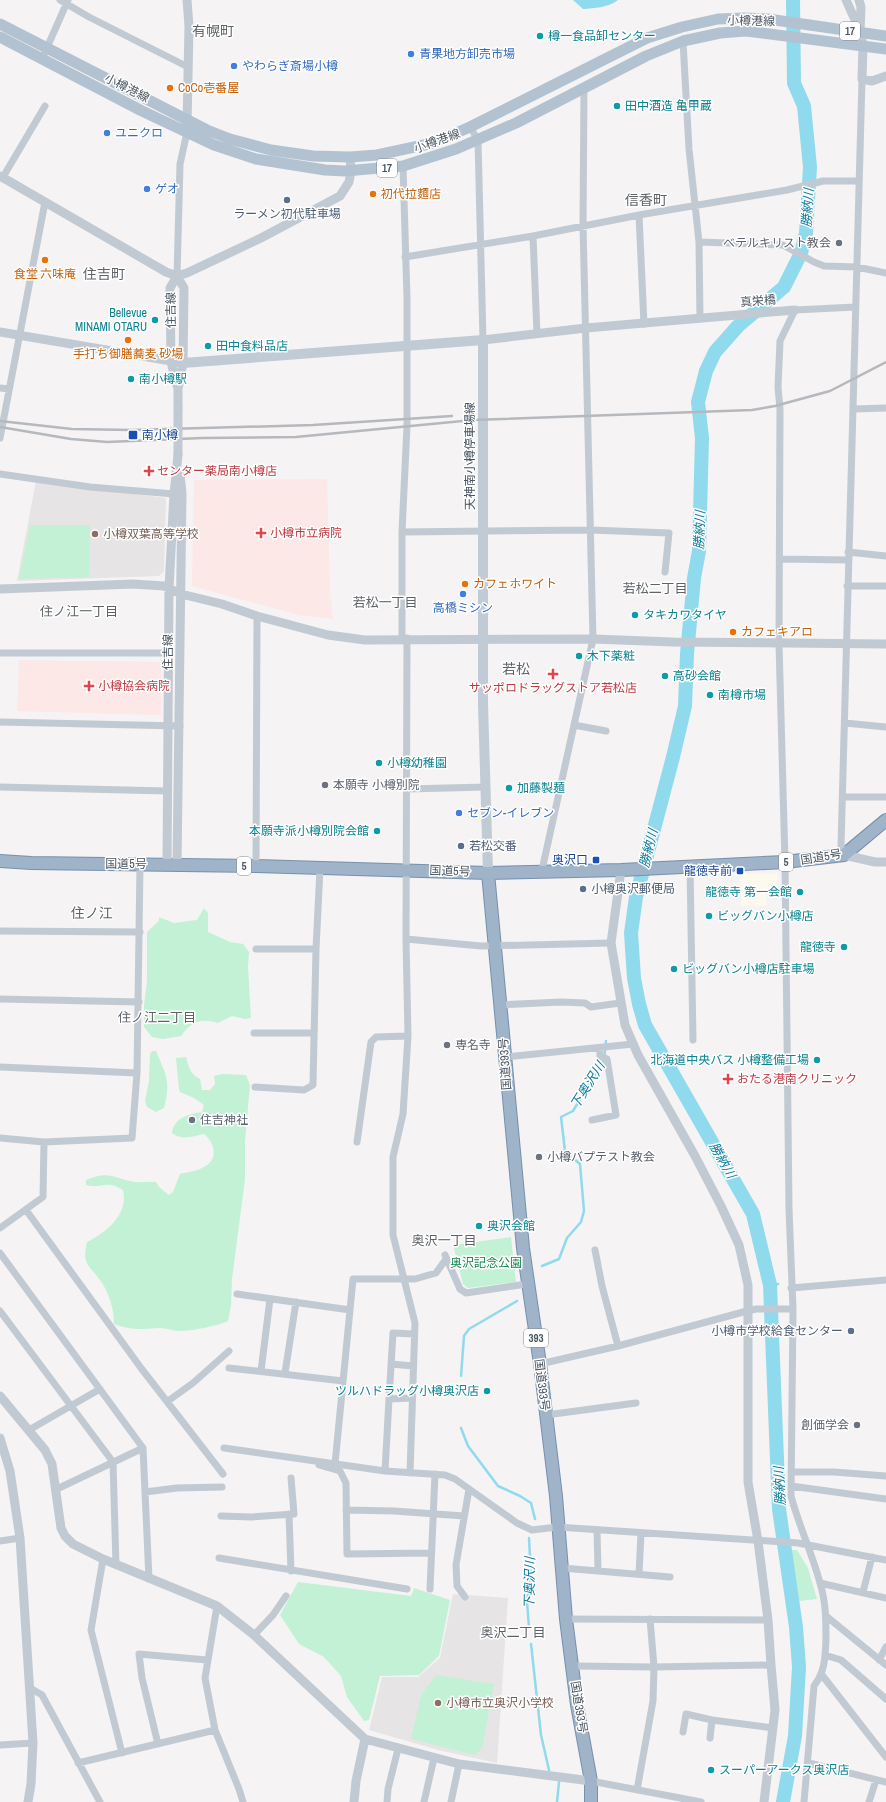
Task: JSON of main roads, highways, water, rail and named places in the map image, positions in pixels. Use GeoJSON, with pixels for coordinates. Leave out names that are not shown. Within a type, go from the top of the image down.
{"type":"FeatureCollection","features":[{"type":"Feature","properties":{"kind":"highway","name":"国道5号"},"geometry":{"type":"LineString","coordinates":[[0,861],[140,865],[172,864],[256,866],[488,873],[542,870],[621,870],[690,867],[785,862],[844,855],[886,820]]}},
{"type":"Feature","properties":{"kind":"highway","name":"国道393号"},"geometry":{"type":"LineString","coordinates":[[488,873],[506,1057],[509,1113],[528,1284],[540,1364],[556,1496],[557,1527],[566,1619],[590,1781],[591,1802]]}},
{"type":"Feature","properties":{"kind":"main road","name":"小樽港線"},"geometry":{"type":"LineString","coordinates":[[0,24],[187,119],[230,139],[271,150],[313,156],[350,157],[377,155],[433,143],[470,127],[646,38],[682,26],[718,19],[768,19],[886,36]]}},
{"type":"Feature","properties":{"kind":"main road","name":"小樽港線"},"geometry":{"type":"LineString","coordinates":[[0,37],[214,145],[256,159],[325,170],[351,171],[403,166],[478,140],[516,123],[646,56],[683,41],[720,33],[746,31],[774,33],[886,49]]}},
{"type":"Feature","properties":{"kind":"main road","name":"天神南小樽停車場線"},"geometry":{"type":"LineString","coordinates":[[183,363],[482,340],[484,532],[483,704],[488,873]]}},
{"type":"Feature","properties":{"kind":"water"},"geometry":{"type":"Polygon","coordinates":[[[573,0],[618,0],[605,6],[583,9],[573,0]]]}},
{"type":"Feature","properties":{"kind":"waterway","name":"勝納川"},"geometry":{"type":"LineString","coordinates":[[783,1802],[795,1736],[799,1667],[796,1627],[779,1509],[770,1285],[753,1214],[645,1025],[634,978],[631,933],[636,897],[685,706],[687,654],[694,578],[699,551],[702,438],[698,402],[706,371],[715,352],[738,326],[784,287],[801,253],[806,233],[810,167],[804,106],[794,83],[793,0]]}},
{"type":"Feature","properties":{"kind":"waterway","name":"下奥沢川"},"geometry":{"type":"LineString","coordinates":[[542,1266],[559,1259],[567,1238],[581,1222],[584,1211],[580,1164],[565,1151],[561,1117],[573,1111],[604,1060],[606,1041]]}},
{"type":"Feature","properties":{"kind":"waterway"},"geometry":{"type":"LineString","coordinates":[[770,1285],[778,1284]]}},
{"type":"Feature","properties":{"kind":"waterway","name":"下奥沢川"},"geometry":{"type":"LineString","coordinates":[[461,1376],[464,1336],[469,1329],[517,1301]]}},
{"type":"Feature","properties":{"kind":"waterway"},"geometry":{"type":"LineString","coordinates":[[461,1428],[468,1446],[498,1486],[531,1503],[535,1519]]}},
{"type":"Feature","properties":{"kind":"waterway","name":"下奥沢川"},"geometry":{"type":"LineString","coordinates":[[529,1538],[531,1577],[527,1601],[529,1628]]}},
{"type":"Feature","properties":{"kind":"waterway","name":"下奥沢川"},"geometry":{"type":"LineString","coordinates":[[531,1644],[541,1735],[549,1770]]}},
{"type":"Feature","properties":{"kind":"waterway"},"geometry":{"type":"LineString","coordinates":[[557,1802],[559,1782]]}},
{"type":"Feature","properties":{"kind":"railway"},"geometry":{"type":"LineString","coordinates":[[0,427],[71,439],[107,442],[202,438],[296,437],[473,420],[752,410],[775,406],[830,391],[886,362]]}},
{"type":"Feature","properties":{"kind":"railway"},"geometry":{"type":"LineString","coordinates":[[0,421],[72,429],[132,430],[313,425],[452,416]]}},
{"type":"Feature","properties":{"kind":"place","name":"樽一食品卸センター"},"geometry":{"type":"Point","coordinates":[540,36]}},
{"type":"Feature","properties":{"kind":"place","name":"青果地方卸売市場"},"geometry":{"type":"Point","coordinates":[411,54]}},
{"type":"Feature","properties":{"kind":"place","name":"やわらぎ斎場小樽"},"geometry":{"type":"Point","coordinates":[234,66]}},
{"type":"Feature","properties":{"kind":"place","name":"CoCo壱番屋"},"geometry":{"type":"Point","coordinates":[170,88]}},
{"type":"Feature","properties":{"kind":"place","name":"田中酒造 亀甲蔵"},"geometry":{"type":"Point","coordinates":[617,106]}},
{"type":"Feature","properties":{"kind":"place","name":"ユニクロ"},"geometry":{"type":"Point","coordinates":[107,133]}},
{"type":"Feature","properties":{"kind":"place","name":"ゲオ"},"geometry":{"type":"Point","coordinates":[147,189]}},
{"type":"Feature","properties":{"kind":"place","name":"初代拉麵店"},"geometry":{"type":"Point","coordinates":[373,194]}},
{"type":"Feature","properties":{"kind":"place","name":"ラーメン初代駐車場"},"geometry":{"type":"Point","coordinates":[287,200]}},
{"type":"Feature","properties":{"kind":"place","name":"べテルキリスト教会"},"geometry":{"type":"Point","coordinates":[839,243]}},
{"type":"Feature","properties":{"kind":"place","name":"食堂 六味庵"},"geometry":{"type":"Point","coordinates":[45,260]}},
{"type":"Feature","properties":{"kind":"place","name":"Bellevue MINAMI OTARU"},"geometry":{"type":"Point","coordinates":[155,320]}},
{"type":"Feature","properties":{"kind":"place","name":"手打ち御膳蕎麦 砂場"},"geometry":{"type":"Point","coordinates":[128,340]}},
{"type":"Feature","properties":{"kind":"place","name":"田中食料品店"},"geometry":{"type":"Point","coordinates":[208,346]}},
{"type":"Feature","properties":{"kind":"place","name":"南小樽駅"},"geometry":{"type":"Point","coordinates":[131,379]}},
{"type":"Feature","properties":{"kind":"place","name":"南小樽"},"geometry":{"type":"Point","coordinates":[133,435]}},
{"type":"Feature","properties":{"kind":"place","name":"センター薬局南小樽店"},"geometry":{"type":"Point","coordinates":[149,471]}},
{"type":"Feature","properties":{"kind":"place","name":"小樽市立病院"},"geometry":{"type":"Point","coordinates":[261,533]}},
{"type":"Feature","properties":{"kind":"place","name":"小樽双葉高等学校"},"geometry":{"type":"Point","coordinates":[95,534]}},
{"type":"Feature","properties":{"kind":"place","name":"カフェホワイト"},"geometry":{"type":"Point","coordinates":[465,584]}},
{"type":"Feature","properties":{"kind":"place","name":"高橋ミシン"},"geometry":{"type":"Point","coordinates":[463,594]}},
{"type":"Feature","properties":{"kind":"place","name":"タキカワタイヤ"},"geometry":{"type":"Point","coordinates":[635,615]}},
{"type":"Feature","properties":{"kind":"place","name":"カフェキアロ"},"geometry":{"type":"Point","coordinates":[733,632]}},
{"type":"Feature","properties":{"kind":"place","name":"木下薬粧"},"geometry":{"type":"Point","coordinates":[579,656]}},
{"type":"Feature","properties":{"kind":"place","name":"サッポロドラッグストア若松店"},"geometry":{"type":"Point","coordinates":[553,674]}},
{"type":"Feature","properties":{"kind":"place","name":"高砂会館"},"geometry":{"type":"Point","coordinates":[665,676]}},
{"type":"Feature","properties":{"kind":"place","name":"小樽協会病院"},"geometry":{"type":"Point","coordinates":[89,686]}},
{"type":"Feature","properties":{"kind":"place","name":"南樽市場"},"geometry":{"type":"Point","coordinates":[710,695]}},
{"type":"Feature","properties":{"kind":"place","name":"小樽幼稚園"},"geometry":{"type":"Point","coordinates":[379,763]}},
{"type":"Feature","properties":{"kind":"place","name":"本願寺 小樽別院"},"geometry":{"type":"Point","coordinates":[325,785]}},
{"type":"Feature","properties":{"kind":"place","name":"加藤製麺"},"geometry":{"type":"Point","coordinates":[509,788]}},
{"type":"Feature","properties":{"kind":"place","name":"セブン-イレブン"},"geometry":{"type":"Point","coordinates":[459,813]}},
{"type":"Feature","properties":{"kind":"place","name":"本願寺派小樽別院会館"},"geometry":{"type":"Point","coordinates":[377,831]}},
{"type":"Feature","properties":{"kind":"place","name":"若松交番"},"geometry":{"type":"Point","coordinates":[461,846]}},
{"type":"Feature","properties":{"kind":"place","name":"奥沢口"},"geometry":{"type":"Point","coordinates":[596,860]}},
{"type":"Feature","properties":{"kind":"place","name":"龍徳寺前"},"geometry":{"type":"Point","coordinates":[740,871]}},
{"type":"Feature","properties":{"kind":"place","name":"小樽奥沢郵便局"},"geometry":{"type":"Point","coordinates":[583,889]}},
{"type":"Feature","properties":{"kind":"place","name":"龍徳寺 第一会館"},"geometry":{"type":"Point","coordinates":[800,892]}},
{"type":"Feature","properties":{"kind":"place","name":"ビッグバン小樽店"},"geometry":{"type":"Point","coordinates":[709,916]}},
{"type":"Feature","properties":{"kind":"place","name":"龍徳寺"},"geometry":{"type":"Point","coordinates":[844,947]}},
{"type":"Feature","properties":{"kind":"place","name":"ビッグバン小樽店駐車場"},"geometry":{"type":"Point","coordinates":[674,969]}},
{"type":"Feature","properties":{"kind":"place","name":"専名寺"},"geometry":{"type":"Point","coordinates":[447,1045]}},
{"type":"Feature","properties":{"kind":"place","name":"北海道中央バス 小樽整備工場"},"geometry":{"type":"Point","coordinates":[817,1060]}},
{"type":"Feature","properties":{"kind":"place","name":"おたる港南クリニック"},"geometry":{"type":"Point","coordinates":[728,1079]}},
{"type":"Feature","properties":{"kind":"place","name":"住吉神社"},"geometry":{"type":"Point","coordinates":[192,1120]}},
{"type":"Feature","properties":{"kind":"place","name":"小樽バプテスト教会"},"geometry":{"type":"Point","coordinates":[539,1157]}},
{"type":"Feature","properties":{"kind":"place","name":"奥沢会館"},"geometry":{"type":"Point","coordinates":[479,1226]}},
{"type":"Feature","properties":{"kind":"place","name":"小樽市学校給食センター"},"geometry":{"type":"Point","coordinates":[851,1331]}},
{"type":"Feature","properties":{"kind":"place","name":"ツルハドラッグ小樽奥沢店"},"geometry":{"type":"Point","coordinates":[487,1391]}},
{"type":"Feature","properties":{"kind":"place","name":"創価学会"},"geometry":{"type":"Point","coordinates":[857,1425]}},
{"type":"Feature","properties":{"kind":"place","name":"小樽市立奥沢小学校"},"geometry":{"type":"Point","coordinates":[438,1703]}},
{"type":"Feature","properties":{"kind":"place","name":"スーパーアークス奥沢店"},"geometry":{"type":"Point","coordinates":[711,1770]}},
{"type":"Feature","properties":{"kind":"district","name":"有幌町"},"geometry":{"type":"Point","coordinates":[213,31]}},
{"type":"Feature","properties":{"kind":"district","name":"信香町"},"geometry":{"type":"Point","coordinates":[646,200]}},
{"type":"Feature","properties":{"kind":"district","name":"住吉町"},"geometry":{"type":"Point","coordinates":[104,274]}},
{"type":"Feature","properties":{"kind":"district","name":"若松二丁目"},"geometry":{"type":"Point","coordinates":[655,588]}},
{"type":"Feature","properties":{"kind":"district","name":"若松一丁目"},"geometry":{"type":"Point","coordinates":[385,602]}},
{"type":"Feature","properties":{"kind":"district","name":"住ノ江一丁目"},"geometry":{"type":"Point","coordinates":[79,611]}},
{"type":"Feature","properties":{"kind":"district","name":"若松"},"geometry":{"type":"Point","coordinates":[516,669]}},
{"type":"Feature","properties":{"kind":"district","name":"住ノ江"},"geometry":{"type":"Point","coordinates":[92,913]}},
{"type":"Feature","properties":{"kind":"district","name":"住ノ江二丁目"},"geometry":{"type":"Point","coordinates":[157,1017]}},
{"type":"Feature","properties":{"kind":"district","name":"奥沢一丁目"},"geometry":{"type":"Point","coordinates":[444,1240]}},
{"type":"Feature","properties":{"kind":"district","name":"奥沢二丁目"},"geometry":{"type":"Point","coordinates":[513,1632]}},
{"type":"Feature","properties":{"kind":"park label","name":"奥沢記念公園"},"geometry":{"type":"Point","coordinates":[486,1263]}}]}
